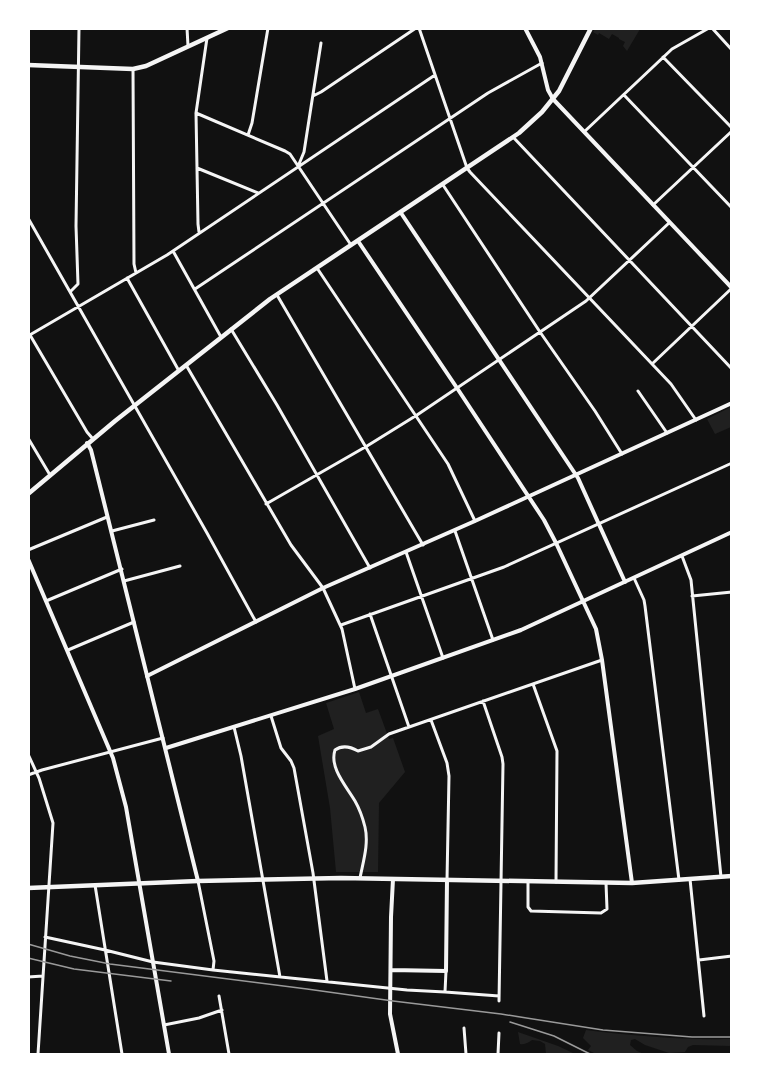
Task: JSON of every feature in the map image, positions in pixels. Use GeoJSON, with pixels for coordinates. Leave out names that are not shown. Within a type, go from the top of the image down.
{"type":"FeatureCollection","features":[{"type":"Feature","properties":{"kind":"main road"},"geometry":{"type":"LineString","coordinates":[[28,65],[133,69],[146,66],[188,48],[228,28]]}},
{"type":"Feature","properties":{"kind":"main road"},"geometry":{"type":"LineString","coordinates":[[28,494],[87,443],[277,295],[513,137],[542,112],[559,91],[591,28]]}},
{"type":"Feature","properties":{"kind":"main road"},"geometry":{"type":"LineString","coordinates":[[28,888],[198,881],[360,878],[632,884],[732,876]]}},
{"type":"Feature","properties":{"kind":"street"},"geometry":{"type":"LineString","coordinates":[[71,291],[77,286],[78,280],[76,226],[79,28]]}},
{"type":"Feature","properties":{"kind":"street"},"geometry":{"type":"LineString","coordinates":[[188,28],[188,48]]}},
{"type":"Feature","properties":{"kind":"street"},"geometry":{"type":"LineString","coordinates":[[248,135],[268,28]]}},
{"type":"Feature","properties":{"kind":"street"},"geometry":{"type":"LineString","coordinates":[[313,96],[418,28],[467,168],[652,364],[696,420]]}},
{"type":"Feature","properties":{"kind":"street"},"geometry":{"type":"LineString","coordinates":[[525,28],[542,63],[548,90],[553,99],[732,288],[652,364]]}},
{"type":"Feature","properties":{"kind":"street"},"geometry":{"type":"LineString","coordinates":[[584,132],[672,49],[710,28],[732,50]]}},
{"type":"Feature","properties":{"kind":"street"},"geometry":{"type":"LineString","coordinates":[[200,232],[196,113],[207,38]]}},
{"type":"Feature","properties":{"kind":"street"},"geometry":{"type":"LineString","coordinates":[[298,166],[304,152],[321,43]]}},
{"type":"Feature","properties":{"kind":"street"},"geometry":{"type":"LineString","coordinates":[[653,205],[732,130],[663,57]]}},
{"type":"Feature","properties":{"kind":"street"},"geometry":{"type":"LineString","coordinates":[[195,289],[488,93],[542,63]]}},
{"type":"Feature","properties":{"kind":"street"},"geometry":{"type":"LineString","coordinates":[[133,69],[134,264],[136,273]]}},
{"type":"Feature","properties":{"kind":"street"},"geometry":{"type":"LineString","coordinates":[[93,439],[29,335],[173,251],[435,75]]}},
{"type":"Feature","properties":{"kind":"street"},"geometry":{"type":"LineString","coordinates":[[624,95],[732,208]]}},
{"type":"Feature","properties":{"kind":"street"},"geometry":{"type":"LineString","coordinates":[[196,113],[285,151],[324,203],[351,245]]}},
{"type":"Feature","properties":{"kind":"street"},"geometry":{"type":"LineString","coordinates":[[513,137],[732,369]]}},
{"type":"Feature","properties":{"kind":"street"},"geometry":{"type":"LineString","coordinates":[[197,168],[258,193]]}},
{"type":"Feature","properties":{"kind":"street"},"geometry":{"type":"LineString","coordinates":[[443,184],[622,454]]}},
{"type":"Feature","properties":{"kind":"street"},"geometry":{"type":"LineString","coordinates":[[401,213],[576,475],[625,582]]}},
{"type":"Feature","properties":{"kind":"street"},"geometry":{"type":"LineString","coordinates":[[28,218],[256,622]]}},
{"type":"Feature","properties":{"kind":"street"},"geometry":{"type":"LineString","coordinates":[[266,504],[417,415],[590,298],[670,222]]}},
{"type":"Feature","properties":{"kind":"street"},"geometry":{"type":"LineString","coordinates":[[358,241],[529,497],[556,543],[598,634],[632,884]]}},
{"type":"Feature","properties":{"kind":"street"},"geometry":{"type":"LineString","coordinates":[[173,251],[222,337]]}},
{"type":"Feature","properties":{"kind":"street"},"geometry":{"type":"LineString","coordinates":[[317,268],[453,472],[475,522]]}},
{"type":"Feature","properties":{"kind":"street"},"geometry":{"type":"LineString","coordinates":[[127,278],[178,371]]}},
{"type":"Feature","properties":{"kind":"street"},"geometry":{"type":"LineString","coordinates":[[277,295],[423,544]]}},
{"type":"Feature","properties":{"kind":"street"},"geometry":{"type":"LineString","coordinates":[[231,329],[370,567]]}},
{"type":"Feature","properties":{"kind":"street"},"geometry":{"type":"LineString","coordinates":[[186,365],[295,552],[323,588],[341,625],[355,689]]}},
{"type":"Feature","properties":{"kind":"street"},"geometry":{"type":"LineString","coordinates":[[638,392],[667,433]]}},
{"type":"Feature","properties":{"kind":"street"},"geometry":{"type":"LineString","coordinates":[[147,676],[323,588],[475,522],[732,403]]}},
{"type":"Feature","properties":{"kind":"street"},"geometry":{"type":"LineString","coordinates":[[28,438],[50,475]]}},
{"type":"Feature","properties":{"kind":"street"},"geometry":{"type":"LineString","coordinates":[[87,443],[91,450],[164,738],[198,881],[214,961],[213,970]]}},
{"type":"Feature","properties":{"kind":"street"},"geometry":{"type":"LineString","coordinates":[[341,625],[504,567],[732,463]]}},
{"type":"Feature","properties":{"kind":"street"},"geometry":{"type":"LineString","coordinates":[[28,550],[108,516]]}},
{"type":"Feature","properties":{"kind":"street"},"geometry":{"type":"LineString","coordinates":[[112,531],[154,520]]}},
{"type":"Feature","properties":{"kind":"street"},"geometry":{"type":"LineString","coordinates":[[455,531],[493,640]]}},
{"type":"Feature","properties":{"kind":"street"},"geometry":{"type":"LineString","coordinates":[[166,748],[355,689],[521,630],[731,533]]}},
{"type":"Feature","properties":{"kind":"street"},"geometry":{"type":"LineString","coordinates":[[405,552],[443,658]]}},
{"type":"Feature","properties":{"kind":"street"},"geometry":{"type":"LineString","coordinates":[[681,556],[690,576],[721,877]]}},
{"type":"Feature","properties":{"kind":"street"},"geometry":{"type":"LineString","coordinates":[[28,559],[111,753],[126,807],[169,1054]]}},
{"type":"Feature","properties":{"kind":"street"},"geometry":{"type":"LineString","coordinates":[[124,581],[180,566]]}},
{"type":"Feature","properties":{"kind":"street"},"geometry":{"type":"LineString","coordinates":[[46,601],[122,569]]}},
{"type":"Feature","properties":{"kind":"street"},"geometry":{"type":"LineString","coordinates":[[634,578],[645,606],[679,880]]}},
{"type":"Feature","properties":{"kind":"street"},"geometry":{"type":"LineString","coordinates":[[692,596],[732,592]]}},
{"type":"Feature","properties":{"kind":"street"},"geometry":{"type":"LineString","coordinates":[[370,614],[409,727]]}},
{"type":"Feature","properties":{"kind":"street"},"geometry":{"type":"LineString","coordinates":[[68,650],[134,622]]}},
{"type":"Feature","properties":{"kind":"street"},"geometry":{"type":"LineString","coordinates":[[360,878],[366,842],[365,830],[357,804],[339,776],[335,750],[342,747],[358,751],[366,749],[389,734],[602,660]]}},
{"type":"Feature","properties":{"kind":"street"},"geometry":{"type":"LineString","coordinates":[[533,683],[557,751],[556,882]]}},
{"type":"Feature","properties":{"kind":"street"},"geometry":{"type":"LineString","coordinates":[[45,937],[105,950],[154,965],[499,999],[503,761],[483,701]]}},
{"type":"Feature","properties":{"kind":"street"},"geometry":{"type":"LineString","coordinates":[[271,716],[281,748],[294,768],[314,879],[327,981]]}},
{"type":"Feature","properties":{"kind":"street"},"geometry":{"type":"LineString","coordinates":[[431,720],[447,763],[449,776],[445,992]]}},
{"type":"Feature","properties":{"kind":"street"},"geometry":{"type":"LineString","coordinates":[[234,727],[280,977]]}},
{"type":"Feature","properties":{"kind":"street"},"geometry":{"type":"LineString","coordinates":[[28,775],[164,738]]}},
{"type":"Feature","properties":{"kind":"street"},"geometry":{"type":"LineString","coordinates":[[28,754],[53,823],[38,1054]]}},
{"type":"Feature","properties":{"kind":"street"},"geometry":{"type":"LineString","coordinates":[[393,879],[390,1010],[398,1054]]}},
{"type":"Feature","properties":{"kind":"street"},"geometry":{"type":"LineString","coordinates":[[690,879],[704,1016]]}},
{"type":"Feature","properties":{"kind":"street"},"geometry":{"type":"LineString","coordinates":[[528,881],[528,907],[531,912],[601,913],[607,909],[606,883]]}},
{"type":"Feature","properties":{"kind":"street"},"geometry":{"type":"LineString","coordinates":[[95,885],[122,1054]]}},
{"type":"Feature","properties":{"kind":"street"},"geometry":{"type":"LineString","coordinates":[[699,960],[732,956]]}},
{"type":"Feature","properties":{"kind":"street"},"geometry":{"type":"LineString","coordinates":[[391,970],[446,971]]}},
{"type":"Feature","properties":{"kind":"street"},"geometry":{"type":"LineString","coordinates":[[28,977],[43,976]]}},
{"type":"Feature","properties":{"kind":"street"},"geometry":{"type":"LineString","coordinates":[[219,996],[229,1054]]}},
{"type":"Feature","properties":{"kind":"street"},"geometry":{"type":"LineString","coordinates":[[164,1025],[199,1018],[222,1010]]}},
{"type":"Feature","properties":{"kind":"street"},"geometry":{"type":"LineString","coordinates":[[465,1028],[466,1054]]}},
{"type":"Feature","properties":{"kind":"street"},"geometry":{"type":"LineString","coordinates":[[498,1054],[499,1033]]}},
{"type":"Feature","properties":{"kind":"shaded area"},"geometry":{"type":"Polygon","coordinates":[[[595,28],[640,29],[627,51],[623,46],[625,42],[612,34],[609,39],[599,33],[598,35],[593,32],[595,28]]]}},
{"type":"Feature","properties":{"kind":"shaded area"},"geometry":{"type":"Polygon","coordinates":[[[731,407],[731,427],[715,434],[707,419],[731,407]]]}},
{"type":"Feature","properties":{"kind":"shaded area"},"geometry":{"type":"Polygon","coordinates":[[[359,692],[366,713],[378,709],[389,739],[393,738],[405,772],[379,803],[378,872],[336,872],[330,808],[318,736],[334,729],[326,703],[359,692]]]}},
{"type":"Feature","properties":{"kind":"shaded area"},"geometry":{"type":"Polygon","coordinates":[[[586,1030],[659,1037],[731,1039],[731,1046],[693,1045],[685,1052],[669,1053],[635,1039],[631,1040],[630,1045],[644,1054],[596,1054],[588,1050],[591,1046],[583,1038],[586,1030]]]}},
{"type":"Feature","properties":{"kind":"shaded area"},"geometry":{"type":"Polygon","coordinates":[[[518,1032],[575,1054],[546,1054],[545,1044],[540,1041],[532,1040],[520,1044],[518,1032]]]}},
{"type":"Feature","properties":{"kind":"railway"},"geometry":{"type":"LineString","coordinates":[[28,944],[110,964],[501,1014],[603,1030],[692,1037],[732,1037]]}},
{"type":"Feature","properties":{"kind":"railway"},"geometry":{"type":"LineString","coordinates":[[28,958],[74,969],[171,981]]}},
{"type":"Feature","properties":{"kind":"railway"},"geometry":{"type":"LineString","coordinates":[[510,1022],[554,1036],[590,1054]]}}]}
